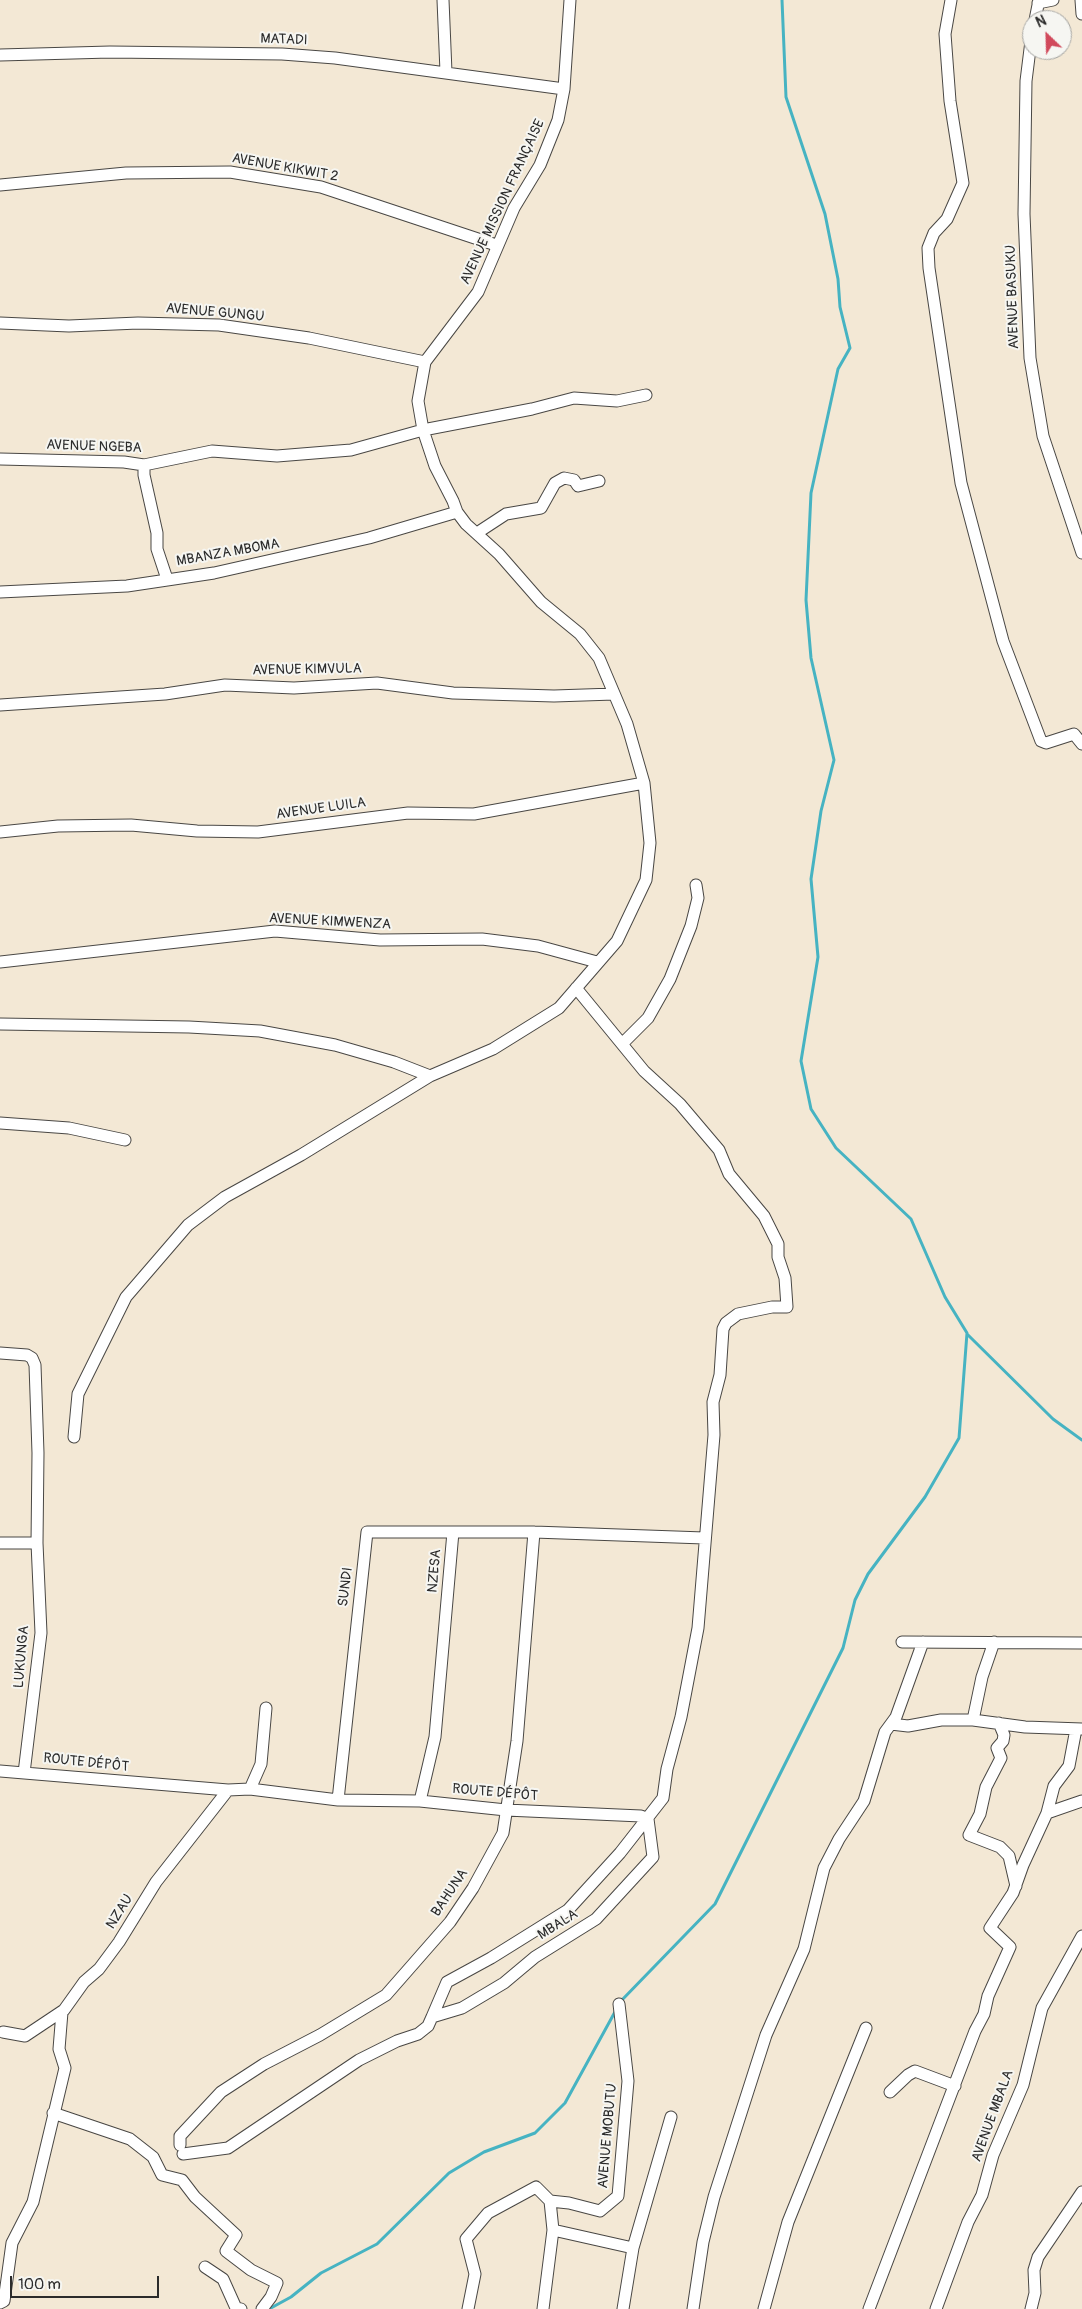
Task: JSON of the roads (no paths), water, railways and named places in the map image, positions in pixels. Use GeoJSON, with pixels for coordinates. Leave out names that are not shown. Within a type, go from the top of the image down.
{"type":"FeatureCollection","features":[{"type":"Feature","properties":{"kind":"street"},"geometry":{"type":"LineString","coordinates":[[443,0],[446,72]]}},
{"type":"Feature","properties":{"kind":"street","name":"AVENUE MISSION FRANÇAISE"},"geometry":{"type":"LineString","coordinates":[[457,512],[454,501],[435,466],[423,430],[418,394],[424,362],[478,292],[496,246],[514,208],[543,159],[558,120],[564,89],[570,0]]}},
{"type":"Feature","properties":{"kind":"street"},"geometry":{"type":"LineString","coordinates":[[951,0],[945,34],[950,101],[963,183],[947,219],[934,233],[928,248],[929,268],[961,483],[1003,641],[1041,740],[1046,743],[1074,734],[1082,744]]}},
{"type":"Feature","properties":{"kind":"street"},"geometry":{"type":"LineString","coordinates":[[1038,2],[1053,0]]}},
{"type":"Feature","properties":{"kind":"street"},"geometry":{"type":"LineString","coordinates":[[1081,0],[1082,14]]}},
{"type":"Feature","properties":{"kind":"street","name":"MATADI"},"geometry":{"type":"LineString","coordinates":[[0,55],[110,52],[282,54],[336,58],[564,89]]}},
{"type":"Feature","properties":{"kind":"street","name":"AVENUE BASUKU"},"geometry":{"type":"LineString","coordinates":[[1029,60],[1026,82],[1024,214],[1030,358],[1043,436],[1082,553]]}},
{"type":"Feature","properties":{"kind":"street","name":"AVENUE KIKWIT 2"},"geometry":{"type":"LineString","coordinates":[[0,185],[126,173],[230,172],[321,187],[496,246]]}},
{"type":"Feature","properties":{"kind":"street","name":"AVENUE GUNGU"},"geometry":{"type":"LineString","coordinates":[[0,324],[70,326],[138,323],[219,325],[309,338],[424,362]]}},
{"type":"Feature","properties":{"kind":"street","name":"AVENUE NGEBA"},"geometry":{"type":"LineString","coordinates":[[0,459],[124,462],[144,465],[212,450],[277,456],[350,450],[423,430],[532,409],[574,398],[617,401],[646,395]]}},
{"type":"Feature","properties":{"kind":"street"},"geometry":{"type":"LineString","coordinates":[[144,465],[144,475],[157,533],[157,549],[167,579]]}},
{"type":"Feature","properties":{"kind":"street"},"geometry":{"type":"LineString","coordinates":[[477,533],[506,514],[541,508],[555,483],[564,478],[574,480],[578,486],[599,480]]}},
{"type":"Feature","properties":{"kind":"street"},"geometry":{"type":"LineString","coordinates":[[74,1437],[78,1394],[126,1297],[188,1226],[226,1197],[300,1155],[430,1076],[493,1049],[553,1012],[617,940],[646,880],[650,843],[644,783],[627,724],[599,658],[580,634],[541,602],[499,554],[457,512]]}},
{"type":"Feature","properties":{"kind":"street","name":"MBANZA MBOMA"},"geometry":{"type":"LineString","coordinates":[[0,592],[127,586],[214,573],[368,538],[457,512]]}},
{"type":"Feature","properties":{"kind":"street","name":"AVENUE KIMVULA"},"geometry":{"type":"LineString","coordinates":[[0,705],[165,694],[225,685],[294,688],[377,683],[453,693],[554,696],[614,694]]}},
{"type":"Feature","properties":{"kind":"street","name":"AVENUE LUILA"},"geometry":{"type":"LineString","coordinates":[[0,832],[58,826],[131,825],[197,831],[258,832],[408,813],[474,814],[644,783]]}},
{"type":"Feature","properties":{"kind":"street"},"geometry":{"type":"LineString","coordinates":[[622,1044],[648,1018],[670,979],[691,926],[698,898],[696,885]]}},
{"type":"Feature","properties":{"kind":"street","name":"AVENUE KIMWENZA"},"geometry":{"type":"LineString","coordinates":[[0,962],[275,931],[380,940],[482,939],[538,946],[597,962]]}},
{"type":"Feature","properties":{"kind":"street"},"geometry":{"type":"LineString","coordinates":[[432,2016],[447,1982],[491,1958],[568,1910],[648,1819],[663,1798],[667,1769],[681,1716],[698,1628],[714,1435],[713,1402],[720,1375],[723,1329],[731,1318],[738,1314],[772,1306],[787,1307],[785,1278],[778,1257],[776,1239],[762,1213],[729,1174],[720,1150],[680,1104],[644,1071],[576,988]]}},
{"type":"Feature","properties":{"kind":"street"},"geometry":{"type":"LineString","coordinates":[[0,1024],[189,1026],[260,1031],[335,1045],[394,1062],[430,1076]]}},
{"type":"Feature","properties":{"kind":"street"},"geometry":{"type":"LineString","coordinates":[[0,1123],[69,1128],[125,1140]]}},
{"type":"Feature","properties":{"kind":"street","name":"LUKUNGA"},"geometry":{"type":"LineString","coordinates":[[0,1353],[27,1355],[32,1358],[35,1365],[38,1453],[37,1544],[41,1633],[24,1773]]}},
{"type":"Feature","properties":{"kind":"street","name":"SUNDI"},"geometry":{"type":"LineString","coordinates":[[338,1800],[368,1532],[453,1532]]}},
{"type":"Feature","properties":{"kind":"street","name":"NZESA"},"geometry":{"type":"LineString","coordinates":[[420,1801],[435,1737],[453,1532],[534,1532],[704,1538]]}},
{"type":"Feature","properties":{"kind":"street","name":"BAHUNA"},"geometry":{"type":"LineString","coordinates":[[432,2016],[428,2026],[418,2034],[397,2041],[359,2060],[228,2148],[182,2150],[180,2136],[221,2092],[264,2064],[320,2035],[386,1995],[450,1922],[474,1888],[503,1833],[517,1741],[534,1532]]}},
{"type":"Feature","properties":{"kind":"street"},"geometry":{"type":"LineString","coordinates":[[0,1543],[37,1544]]}},
{"type":"Feature","properties":{"kind":"street"},"geometry":{"type":"LineString","coordinates":[[902,1642],[1082,1643]]}},
{"type":"Feature","properties":{"kind":"street"},"geometry":{"type":"LineString","coordinates":[[693,2309],[703,2242],[714,2197],[766,2035],[804,1949],[824,1868],[839,1839],[864,1801],[885,1732],[896,1717],[922,1642]]}},
{"type":"Feature","properties":{"kind":"street"},"geometry":{"type":"LineString","coordinates":[[973,1720],[982,1677],[994,1642]]}},
{"type":"Feature","properties":{"kind":"street"},"geometry":{"type":"LineString","coordinates":[[250,1789],[261,1764],[266,1708]]}},
{"type":"Feature","properties":{"kind":"street"},"geometry":{"type":"LineString","coordinates":[[869,2309],[975,2031],[986,2010],[988,1996],[1010,1947],[991,1932],[990,1928],[1016,1886],[1047,1813],[1054,1786],[1069,1766],[1079,1729],[973,1720],[941,1720],[908,1726],[891,1724]]}},
{"type":"Feature","properties":{"kind":"street"},"geometry":{"type":"LineString","coordinates":[[999,1723],[1004,1734],[1003,1741],[997,1748],[1001,1758],[986,1788],[980,1814],[969,1836],[1000,1847],[1009,1856],[1016,1886]]}},
{"type":"Feature","properties":{"kind":"street","name":"ROUTE DÉPÔT"},"geometry":{"type":"LineString","coordinates":[[0,1771],[228,1790]]}},
{"type":"Feature","properties":{"kind":"street"},"geometry":{"type":"LineString","coordinates":[[228,1790],[250,1789],[338,1800]]}},
{"type":"Feature","properties":{"kind":"street","name":"NZAU"},"geometry":{"type":"LineString","coordinates":[[3,2032],[25,2036],[62,2012],[84,1982],[104,1962],[156,1882],[228,1790]]}},
{"type":"Feature","properties":{"kind":"street","name":"ROUTE DÉPÔT"},"geometry":{"type":"LineString","coordinates":[[338,1800],[420,1801],[506,1810],[641,1816],[648,1819]]}},
{"type":"Feature","properties":{"kind":"street"},"geometry":{"type":"LineString","coordinates":[[1047,1813],[1082,1802]]}},
{"type":"Feature","properties":{"kind":"street","name":"MBALA"},"geometry":{"type":"LineString","coordinates":[[432,2016],[462,2008],[504,1983],[535,1958],[596,1919],[653,1857],[648,1819]]}},
{"type":"Feature","properties":{"kind":"street","name":"AVENUE MBALA"},"geometry":{"type":"LineString","coordinates":[[936,2309],[968,2222],[982,2195],[993,2156],[1023,2085],[1042,2008],[1082,1936]]}},
{"type":"Feature","properties":{"kind":"street","name":"AVENUE MOBUTU"},"geometry":{"type":"LineString","coordinates":[[468,2309],[475,2274],[466,2239],[488,2213],[536,2187],[550,2201],[569,2203],[600,2211],[618,2196],[628,2081],[619,2004]]}},
{"type":"Feature","properties":{"kind":"street"},"geometry":{"type":"LineString","coordinates":[[0,2303],[4,2301],[12,2243],[33,2202],[65,2068],[59,2049],[62,2012]]}},
{"type":"Feature","properties":{"kind":"street"},"geometry":{"type":"LineString","coordinates":[[764,2309],[788,2222],[866,2028]]}},
{"type":"Feature","properties":{"kind":"street"},"geometry":{"type":"LineString","coordinates":[[890,2092],[908,2074],[916,2071],[955,2086]]}},
{"type":"Feature","properties":{"kind":"street"},"geometry":{"type":"LineString","coordinates":[[53,2113],[130,2139],[153,2157],[162,2175],[182,2180],[195,2197],[236,2235],[226,2252],[251,2270],[277,2283],[272,2297],[262,2309]]}},
{"type":"Feature","properties":{"kind":"street"},"geometry":{"type":"LineString","coordinates":[[623,2309],[633,2248],[671,2117]]}},
{"type":"Feature","properties":{"kind":"street"},"geometry":{"type":"LineString","coordinates":[[1031,2309],[1035,2293],[1034,2270],[1038,2257],[1082,2192]]}},
{"type":"Feature","properties":{"kind":"street"},"geometry":{"type":"LineString","coordinates":[[543,2309],[553,2230],[550,2201]]}},
{"type":"Feature","properties":{"kind":"street"},"geometry":{"type":"LineString","coordinates":[[553,2230],[633,2248]]}},
{"type":"Feature","properties":{"kind":"street"},"geometry":{"type":"LineString","coordinates":[[205,2267],[223,2278],[236,2308],[241,2309]]}},
{"type":"Feature","properties":{"kind":"waterway"},"geometry":{"type":"LineString","coordinates":[[620,2002],[715,1904],[843,1648],[855,1600],[868,1574],[925,1497],[959,1438],[967,1333],[945,1297],[911,1219],[836,1148],[811,1109],[801,1061],[818,957],[811,879],[821,811],[834,760],[811,658],[806,600],[811,493],[838,369],[850,348],[840,307],[838,279],[825,214],[786,97],[782,0]]}},
{"type":"Feature","properties":{"kind":"waterway"},"geometry":{"type":"LineString","coordinates":[[967,1334],[1053,1419],[1082,1440]]}},
{"type":"Feature","properties":{"kind":"waterway"},"geometry":{"type":"LineString","coordinates":[[269,2309],[291,2297],[321,2273],[377,2244],[449,2173],[484,2152],[535,2133],[565,2103],[616,2010]]}}]}
